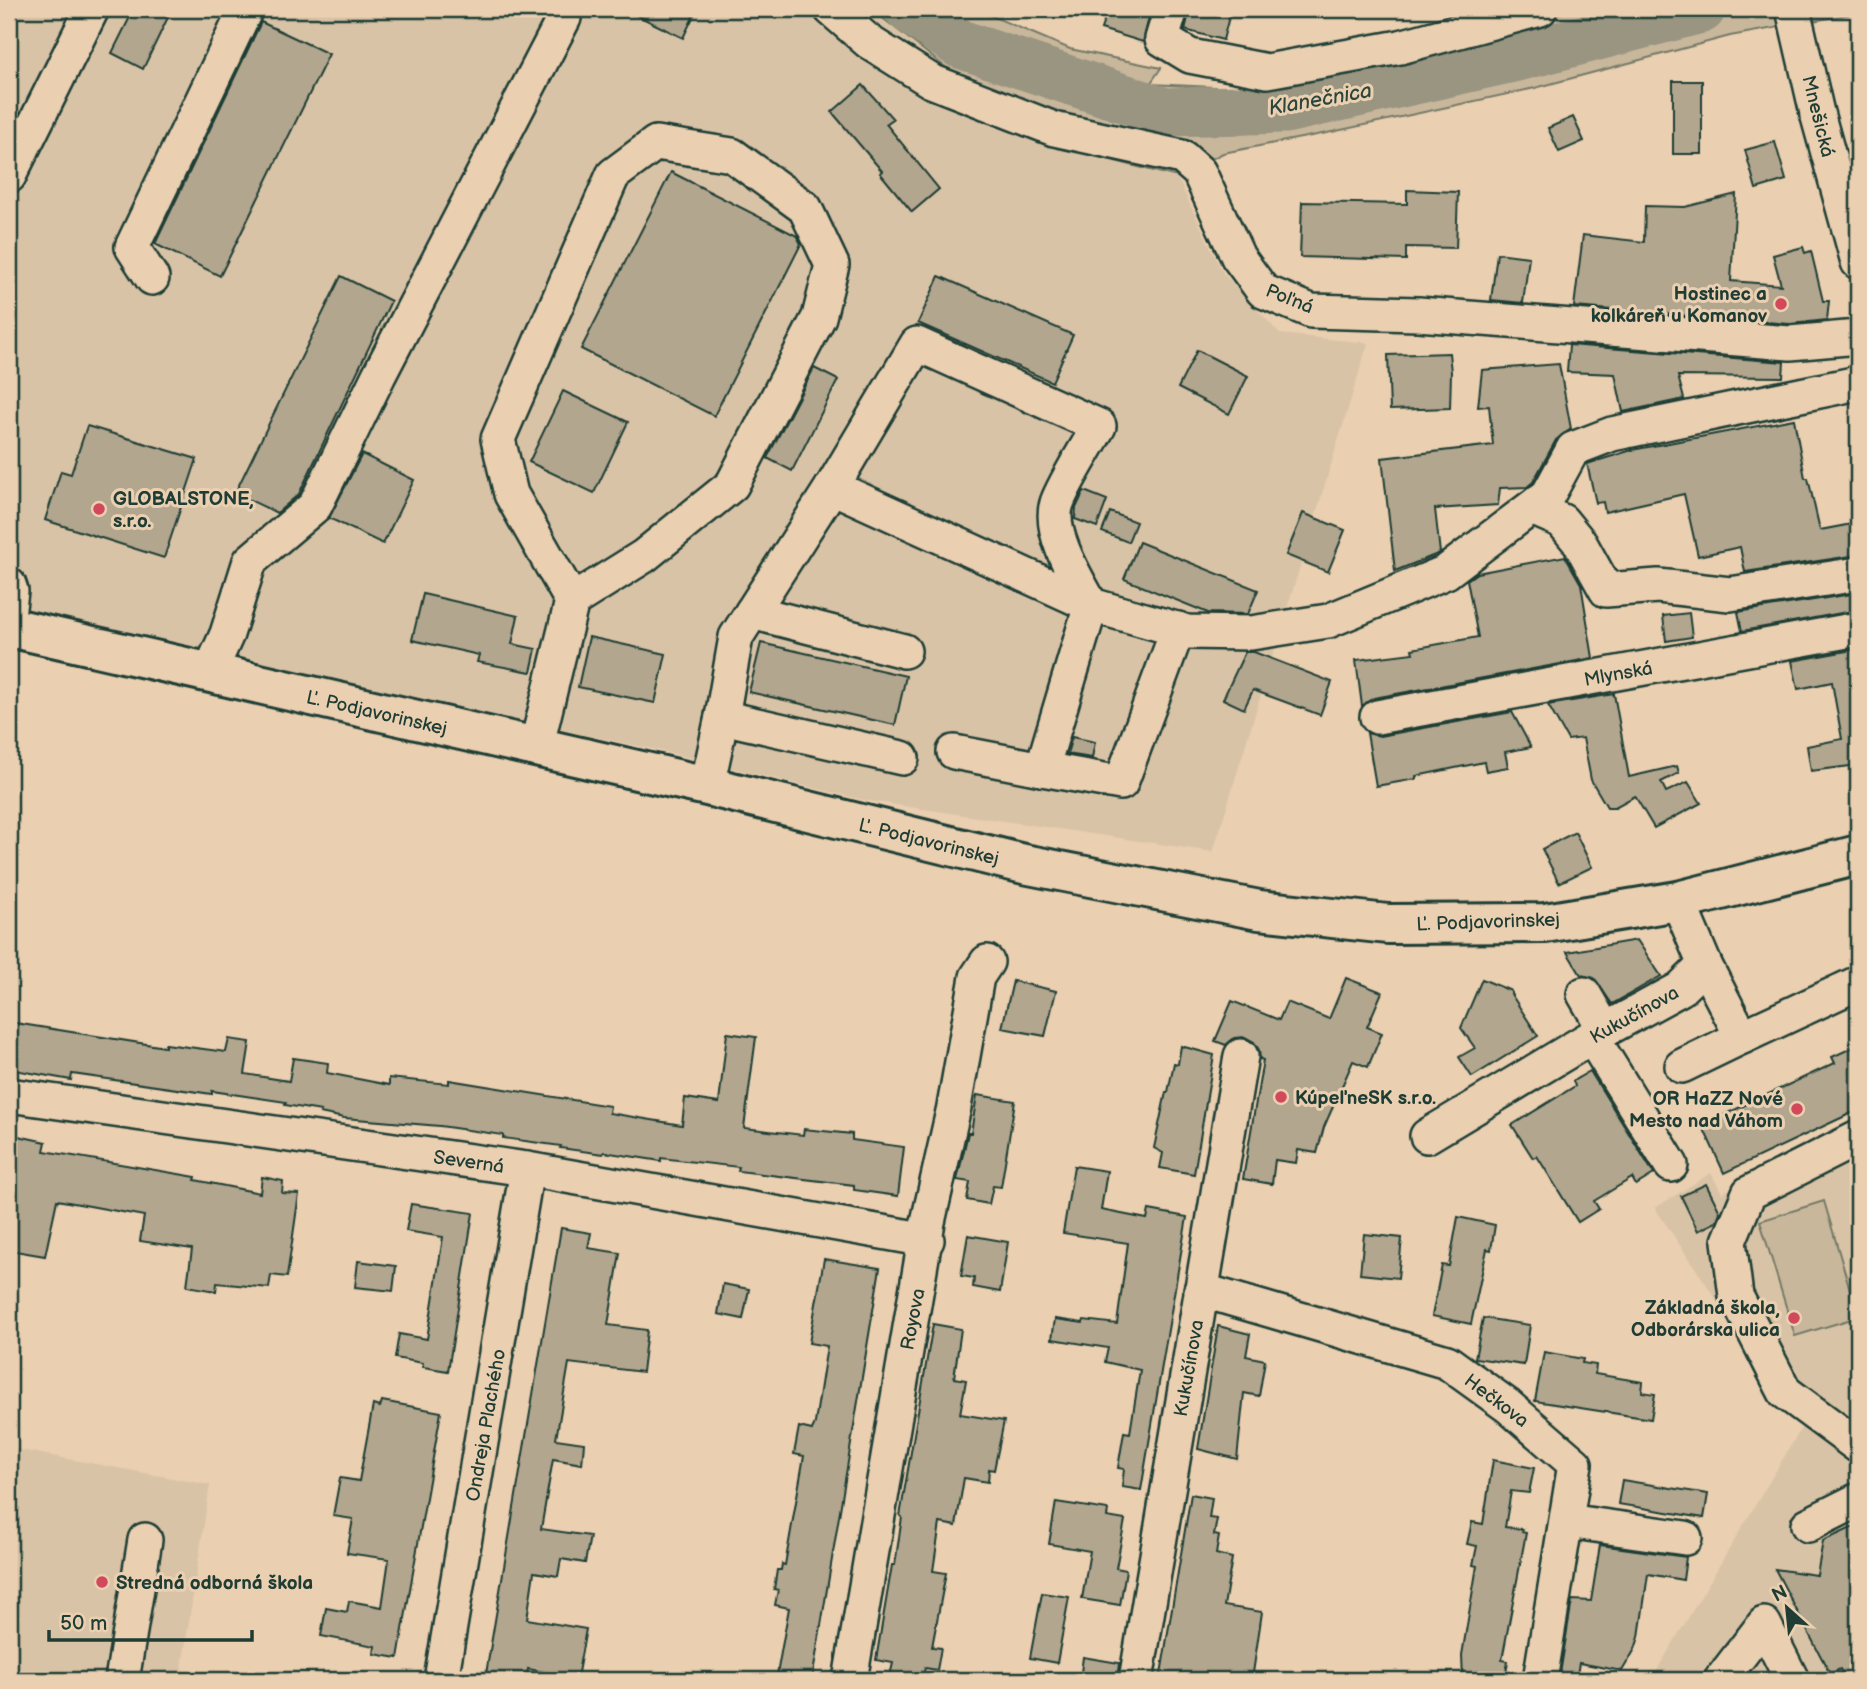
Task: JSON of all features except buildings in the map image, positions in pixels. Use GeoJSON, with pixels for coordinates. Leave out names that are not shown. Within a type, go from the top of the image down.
{"type":"FeatureCollection","features":[{"type":"Feature","properties":{"kind":"main road","name":"Ľ. Podjavorinskej"},"geometry":{"type":"LineString","coordinates":[[9,627],[707,786],[1024,864],[1259,910],[1388,923],[1545,923],[1678,901],[1858,855]]}},
{"type":"Feature","properties":{"kind":"street"},"geometry":{"type":"LineString","coordinates":[[9,176],[92,9]]}},
{"type":"Feature","properties":{"kind":"street"},"geometry":{"type":"LineString","coordinates":[[152,278],[132,247],[246,9]]}},
{"type":"Feature","properties":{"kind":"street","name":"Poľná"},"geometry":{"type":"LineString","coordinates":[[831,9],[869,42],[931,81],[1055,129],[1182,157],[1199,172],[1238,257],[1263,291],[1311,311],[1418,314],[1790,343],[1858,337]]}},
{"type":"Feature","properties":{"kind":"street"},"geometry":{"type":"LineString","coordinates":[[1171,9],[1162,39],[1190,56],[1267,71],[1400,47],[1540,9]]}},
{"type":"Feature","properties":{"kind":"street","name":"Mnešická"},"geometry":{"type":"LineString","coordinates":[[1793,9],[1816,113],[1858,262]]}},
{"type":"Feature","properties":{"kind":"street"},"geometry":{"type":"LineString","coordinates":[[209,674],[227,634],[250,561],[314,506],[564,18]]}},
{"type":"Feature","properties":{"kind":"street"},"geometry":{"type":"LineString","coordinates":[[536,748],[572,601],[510,494],[498,439],[613,174],[656,143],[732,155],[805,208],[832,265],[819,317],[732,485],[644,556],[572,601]]}},
{"type":"Feature","properties":{"kind":"street"},"geometry":{"type":"LineString","coordinates":[[707,786],[736,637],[832,487],[917,344],[1099,426],[1056,505],[1057,534],[1069,565],[1091,605],[1042,769]]}},
{"type":"Feature","properties":{"kind":"street"},"geometry":{"type":"LineString","coordinates":[[832,487],[1091,605],[1187,632],[1251,633],[1328,621],[1446,572],[1548,495],[1573,449],[1612,434],[1858,383]]}},
{"type":"Feature","properties":{"kind":"street"},"geometry":{"type":"LineString","coordinates":[[1532,508],[1562,522],[1580,543],[1606,590],[1658,586],[1730,594],[1858,574]]}},
{"type":"Feature","properties":{"kind":"street"},"geometry":{"type":"LineString","coordinates":[[9,585],[9,608]]}},
{"type":"Feature","properties":{"kind":"street"},"geometry":{"type":"LineString","coordinates":[[751,612],[904,651]]}},
{"type":"Feature","properties":{"kind":"street"},"geometry":{"type":"LineString","coordinates":[[954,752],[1121,783],[1178,629]]}},
{"type":"Feature","properties":{"kind":"street","name":"Mlynská"},"geometry":{"type":"LineString","coordinates":[[1377,717],[1858,629]]}},
{"type":"Feature","properties":{"kind":"street"},"geometry":{"type":"LineString","coordinates":[[722,717],[901,758]]}},
{"type":"Feature","properties":{"kind":"street"},"geometry":{"type":"LineString","coordinates":[[1678,901],[1705,965],[1742,1037]]}},
{"type":"Feature","properties":{"kind":"street","name":"Royova"},"geometry":{"type":"LineString","coordinates":[[850,1680],[928,1222],[954,1107],[977,977],[987,962]]}},
{"type":"Feature","properties":{"kind":"street","name":"Kukučínova"},"geometry":{"type":"LineString","coordinates":[[1427,1136],[1599,1033],[1680,989],[1705,965]]}},
{"type":"Feature","properties":{"kind":"street"},"geometry":{"type":"LineString","coordinates":[[1682,1066],[1858,983]]}},
{"type":"Feature","properties":{"kind":"street"},"geometry":{"type":"LineString","coordinates":[[1584,994],[1599,1033],[1671,1166]]}},
{"type":"Feature","properties":{"kind":"street","name":"Kukučínova"},"geometry":{"type":"LineString","coordinates":[[1136,1680],[1241,1056]]}},
{"type":"Feature","properties":{"kind":"street","name":"Severná"},"geometry":{"type":"LineString","coordinates":[[9,1095],[527,1169],[927,1240]]}},
{"type":"Feature","properties":{"kind":"street"},"geometry":{"type":"LineString","coordinates":[[1858,1138],[1749,1193],[1729,1241],[1735,1297],[1785,1392],[1858,1446]]}},
{"type":"Feature","properties":{"kind":"street","name":"Ondreja Plachého"},"geometry":{"type":"LineString","coordinates":[[441,1680],[527,1169]]}},
{"type":"Feature","properties":{"kind":"street","name":"Hečkova"},"geometry":{"type":"LineString","coordinates":[[1201,1290],[1447,1362],[1508,1406],[1575,1464],[1540,1680]]}},
{"type":"Feature","properties":{"kind":"street"},"geometry":{"type":"LineString","coordinates":[[1808,1525],[1858,1500]]}},
{"type":"Feature","properties":{"kind":"street"},"geometry":{"type":"LineString","coordinates":[[1567,1521],[1685,1538]]}},
{"type":"Feature","properties":{"kind":"street"},"geometry":{"type":"LineString","coordinates":[[122,1680],[145,1540]]}},
{"type":"Feature","properties":{"kind":"street"},"geometry":{"type":"LineString","coordinates":[[1721,1680],[1764,1624],[1793,1680]]}},
{"type":"Feature","properties":{"kind":"shaded area"},"geometry":{"type":"Polygon","coordinates":[[[9,9],[871,9],[1041,142],[1177,177],[1223,273],[1280,334],[1368,343],[1213,852],[863,800],[657,750],[318,680],[9,608],[9,9]]]}},
{"type":"Feature","properties":{"kind":"shaded area"},"geometry":{"type":"Polygon","coordinates":[[[871,9],[975,9],[1070,49],[1161,68],[1150,84],[1281,90],[1471,33],[1578,9],[1858,9],[1858,13],[1730,36],[1535,88],[1223,153],[1177,177],[1041,142],[871,9]]]}},
{"type":"Feature","properties":{"kind":"shaded area","name":"Základná škola, Odborárska ulica"},"geometry":{"type":"Polygon","coordinates":[[[1858,1122],[1858,1680],[1651,1680],[1802,1427],[1655,1208],[1711,1173],[1722,1193],[1858,1122]]]}},
{"type":"Feature","properties":{"kind":"shaded area"},"geometry":{"type":"Polygon","coordinates":[[[1824,1201],[1858,1317],[1795,1336],[1760,1221],[1824,1201]]]}},
{"type":"Feature","properties":{"kind":"shaded area","name":"Stredná odborná škola"},"geometry":{"type":"Polygon","coordinates":[[[9,1448],[210,1485],[180,1680],[9,1680],[9,1448]]]}},
{"type":"Feature","properties":{"kind":"waterway","name":"Klanečnica"},"geometry":{"type":"LineString","coordinates":[[909,9],[960,44],[1165,112],[1285,109],[1521,56],[1701,9]]}},
{"type":"Feature","properties":{"kind":"place","name":"Hostinec a kolkáreň u Komanov"},"geometry":{"type":"Point","coordinates":[1781,304]}},
{"type":"Feature","properties":{"kind":"place","name":"GLOBALSTONE, s.r.o."},"geometry":{"type":"Point","coordinates":[99,509]}},
{"type":"Feature","properties":{"kind":"place","name":"KúpeľneSK s.r.o."},"geometry":{"type":"Point","coordinates":[1281,1097]}},
{"type":"Feature","properties":{"kind":"place","name":"OR HaZZ Nové Mesto nad Váhom"},"geometry":{"type":"Point","coordinates":[1797,1109]}},
{"type":"Feature","properties":{"kind":"place","name":"Základná škola, Odborárska ulica"},"geometry":{"type":"Point","coordinates":[1794,1318]}},
{"type":"Feature","properties":{"kind":"place","name":"Stredná odborná škola"},"geometry":{"type":"Point","coordinates":[102,1582]}}]}
